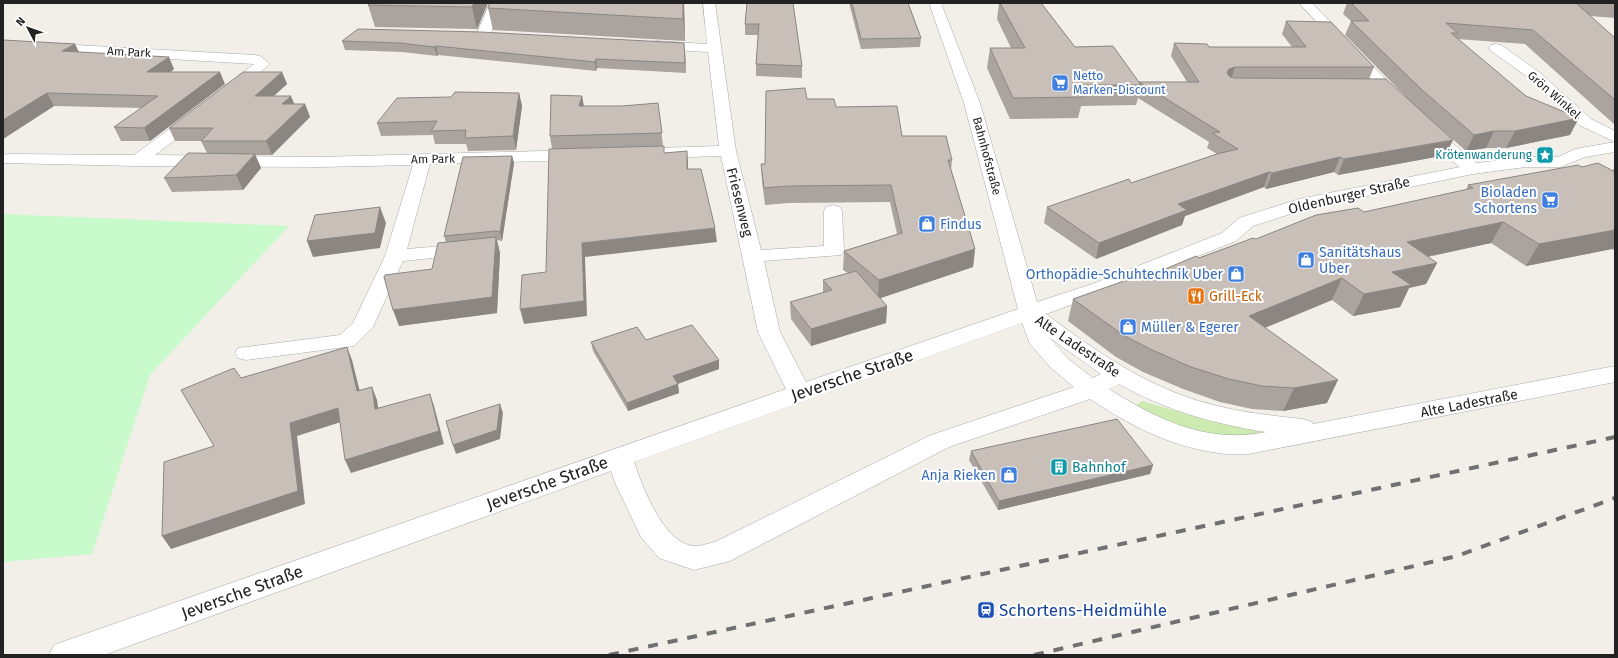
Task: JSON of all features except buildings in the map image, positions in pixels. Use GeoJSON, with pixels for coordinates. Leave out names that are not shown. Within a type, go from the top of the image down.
{"type":"FeatureCollection","features":[{"type":"Feature","properties":{"kind":"street"},"geometry":{"type":"LineString","coordinates":[[483,35],[496,3]]}},
{"type":"Feature","properties":{"kind":"street","name":"Friesenweg"},"geometry":{"type":"LineString","coordinates":[[709,3],[728,151],[769,332],[800,393]]}},
{"type":"Feature","properties":{"kind":"street","name":"Bahnhofstraße"},"geometry":{"type":"LineString","coordinates":[[935,3],[972,103],[1029,312]]}},
{"type":"Feature","properties":{"kind":"street"},"geometry":{"type":"LineString","coordinates":[[1305,3],[1384,87],[1445,146],[1472,169]]}},
{"type":"Feature","properties":{"kind":"street"},"geometry":{"type":"LineString","coordinates":[[468,34],[499,36]]}},
{"type":"Feature","properties":{"kind":"street"},"geometry":{"type":"LineString","coordinates":[[643,44],[714,48]]}},
{"type":"Feature","properties":{"kind":"street","name":"Am Park"},"geometry":{"type":"LineString","coordinates":[[3,45],[255,59],[263,64],[219,98]]}},
{"type":"Feature","properties":{"kind":"street","name":"Grön Winkel"},"geometry":{"type":"LineString","coordinates":[[1496,48],[1534,75],[1584,122],[1615,137]]}},
{"type":"Feature","properties":{"kind":"street"},"geometry":{"type":"LineString","coordinates":[[1369,87],[1384,87]]}},
{"type":"Feature","properties":{"kind":"street"},"geometry":{"type":"LineString","coordinates":[[137,161],[207,108]]}},
{"type":"Feature","properties":{"kind":"street","name":"Oldenburger Straße"},"geometry":{"type":"LineString","coordinates":[[1029,312],[1157,266],[1229,237],[1246,222],[1305,203],[1472,169],[1526,162],[1560,162],[1581,153],[1615,147]]}},
{"type":"Feature","properties":{"kind":"street"},"geometry":{"type":"LineString","coordinates":[[641,154],[728,151]]}},
{"type":"Feature","properties":{"kind":"street","name":"Am Park"},"geometry":{"type":"LineString","coordinates":[[8,159],[320,162],[594,155]]}},
{"type":"Feature","properties":{"kind":"street"},"geometry":{"type":"LineString","coordinates":[[246,353],[346,341],[362,327],[395,256],[423,160]]}},
{"type":"Feature","properties":{"kind":"street"},"geometry":{"type":"LineString","coordinates":[[1560,162],[1581,172]]}},
{"type":"Feature","properties":{"kind":"street"},"geometry":{"type":"LineString","coordinates":[[753,256],[834,251],[833,211]]}},
{"type":"Feature","properties":{"kind":"street"},"geometry":{"type":"LineString","coordinates":[[395,256],[482,248]]}},
{"type":"Feature","properties":{"kind":"street","name":"Alte Ladestraße"},"geometry":{"type":"LineString","coordinates":[[1029,312],[1086,355],[1118,375],[1158,395],[1198,409],[1239,419],[1323,430]]}},
{"type":"Feature","properties":{"kind":"street","name":"Alte Ladestraße"},"geometry":{"type":"LineString","coordinates":[[1029,312],[1038,339],[1059,363],[1092,389],[1146,422],[1181,436],[1219,444],[1249,444],[1615,374]]}},
{"type":"Feature","properties":{"kind":"street","name":"Jeversche Straße"},"geometry":{"type":"LineString","coordinates":[[65,655],[1029,312]]}},
{"type":"Feature","properties":{"kind":"street"},"geometry":{"type":"LineString","coordinates":[[619,458],[629,485],[651,529],[669,550],[694,558],[720,553],[940,441],[1075,396],[1118,375]]}},
{"type":"Feature","properties":{"kind":"green space"},"geometry":{"type":"Polygon","coordinates":[[[3,214],[289,226],[150,375],[92,554],[3,562],[3,214]]]}},
{"type":"Feature","properties":{"kind":"green space"},"geometry":{"type":"Polygon","coordinates":[[[1142,401],[1214,422],[1260,431],[1261,435],[1242,437],[1211,435],[1169,424],[1157,419],[1137,405],[1142,401]]]}},
{"type":"Feature","properties":{"kind":"railway"},"geometry":{"type":"LineString","coordinates":[[609,655],[1615,437]]}},
{"type":"Feature","properties":{"kind":"railway"},"geometry":{"type":"LineString","coordinates":[[1034,655],[1457,556],[1615,498]]}},
{"type":"Feature","properties":{"kind":"place","name":"Netto Marken-Discount"},"geometry":{"type":"Point","coordinates":[1060,83]}},
{"type":"Feature","properties":{"kind":"place","name":"Krötenwanderung"},"geometry":{"type":"Point","coordinates":[1545,155]}},
{"type":"Feature","properties":{"kind":"place","name":"Bioladen Schortens"},"geometry":{"type":"Point","coordinates":[1550,200]}},
{"type":"Feature","properties":{"kind":"place","name":"Findus"},"geometry":{"type":"Point","coordinates":[927,224]}},
{"type":"Feature","properties":{"kind":"place","name":"Sanitätshaus Uber"},"geometry":{"type":"Point","coordinates":[1306,260]}},
{"type":"Feature","properties":{"kind":"place","name":"Orthopädie-Schuhtechnik Uber"},"geometry":{"type":"Point","coordinates":[1236,274]}},
{"type":"Feature","properties":{"kind":"place","name":"Grill-Eck"},"geometry":{"type":"Point","coordinates":[1196,296]}},
{"type":"Feature","properties":{"kind":"place","name":"Müller & Egerer"},"geometry":{"type":"Point","coordinates":[1128,327]}},
{"type":"Feature","properties":{"kind":"place","name":"Bahnhof"},"geometry":{"type":"Point","coordinates":[1059,467]}},
{"type":"Feature","properties":{"kind":"place","name":"Anja Rieken"},"geometry":{"type":"Point","coordinates":[1009,475]}},
{"type":"Feature","properties":{"kind":"place","name":"Schortens-Heidmühle"},"geometry":{"type":"Point","coordinates":[986,610]}}]}
